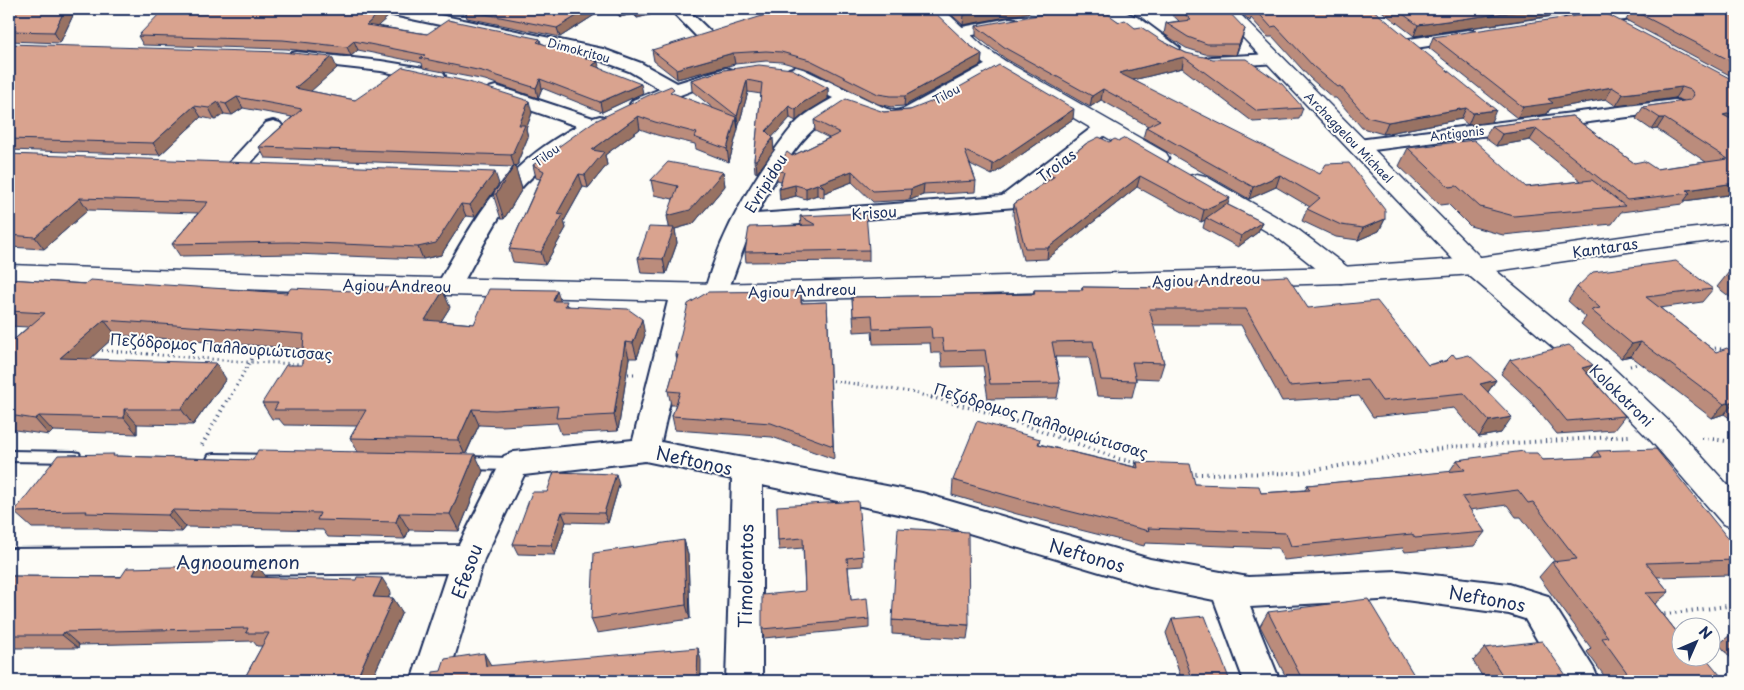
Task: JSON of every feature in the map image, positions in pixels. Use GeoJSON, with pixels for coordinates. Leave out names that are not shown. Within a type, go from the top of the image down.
{"type":"FeatureCollection","features":[{"type":"Feature","properties":{"kind":"main road"},"geometry":{"type":"LineString","coordinates":[[933,9],[976,50],[998,65],[1287,233],[1341,275]]}},
{"type":"Feature","properties":{"kind":"main road","name":"Archaggelou Michael"},"geometry":{"type":"LineString","coordinates":[[1225,9],[1474,266]]}},
{"type":"Feature","properties":{"kind":"main road","name":"Kantaras"},"geometry":{"type":"LineString","coordinates":[[1474,266],[1648,241],[1735,232]]}},
{"type":"Feature","properties":{"kind":"main road","name":"Agiou Andreou"},"geometry":{"type":"LineString","coordinates":[[9,274],[716,293],[1341,275],[1474,266]]}},
{"type":"Feature","properties":{"kind":"main road","name":"Kolokotroni"},"geometry":{"type":"LineString","coordinates":[[1474,266],[1600,372],[1724,490],[1735,515]]}},
{"type":"Feature","properties":{"kind":"street","name":"Dimokritou"},"geometry":{"type":"LineString","coordinates":[[388,9],[558,44],[623,62],[675,90]]}},
{"type":"Feature","properties":{"kind":"street"},"geometry":{"type":"LineString","coordinates":[[678,9],[706,36]]}},
{"type":"Feature","properties":{"kind":"street"},"geometry":{"type":"LineString","coordinates":[[1053,15],[1092,9],[1114,12],[1126,16],[1191,58],[1212,62],[1272,59]]}},
{"type":"Feature","properties":{"kind":"street"},"geometry":{"type":"LineString","coordinates":[[1561,21],[1687,9]]}},
{"type":"Feature","properties":{"kind":"street"},"geometry":{"type":"LineString","coordinates":[[1599,16],[1633,34]]}},
{"type":"Feature","properties":{"kind":"street"},"geometry":{"type":"LineString","coordinates":[[957,33],[1024,20]]}},
{"type":"Feature","properties":{"kind":"street"},"geometry":{"type":"LineString","coordinates":[[687,41],[724,30]]}},
{"type":"Feature","properties":{"kind":"street"},"geometry":{"type":"LineString","coordinates":[[1395,32],[1431,61]]}},
{"type":"Feature","properties":{"kind":"street"},"geometry":{"type":"LineString","coordinates":[[1409,44],[1485,32]]}},
{"type":"Feature","properties":{"kind":"street","name":"Dimokritou"},"geometry":{"type":"LineString","coordinates":[[623,62],[650,53]]}},
{"type":"Feature","properties":{"kind":"street"},"geometry":{"type":"LineString","coordinates":[[277,56],[381,66],[454,80]]}},
{"type":"Feature","properties":{"kind":"street","name":"Tilou"},"geometry":{"type":"LineString","coordinates":[[779,69],[809,78],[881,114],[896,117],[904,116],[998,65]]}},
{"type":"Feature","properties":{"kind":"street","name":"Tilou"},"geometry":{"type":"LineString","coordinates":[[449,285],[480,229],[504,194],[520,176],[548,152],[594,125],[675,90],[746,69]]}},
{"type":"Feature","properties":{"kind":"street"},"geometry":{"type":"LineString","coordinates":[[478,86],[594,125]]}},
{"type":"Feature","properties":{"kind":"street","name":"Evripidou"},"geometry":{"type":"LineString","coordinates":[[716,293],[725,260],[753,198],[799,132],[816,116],[847,98]]}},
{"type":"Feature","properties":{"kind":"street","name":"Antigonis"},"geometry":{"type":"LineString","coordinates":[[1358,146],[1675,106]]}},
{"type":"Feature","properties":{"kind":"street"},"geometry":{"type":"LineString","coordinates":[[1490,109],[1511,126]]}},
{"type":"Feature","properties":{"kind":"street"},"geometry":{"type":"LineString","coordinates":[[227,165],[273,127]]}},
{"type":"Feature","properties":{"kind":"street","name":"Troias"},"geometry":{"type":"LineString","coordinates":[[1008,202],[1105,127]]}},
{"type":"Feature","properties":{"kind":"street"},"geometry":{"type":"LineString","coordinates":[[227,165],[267,167]]}},
{"type":"Feature","properties":{"kind":"street"},"geometry":{"type":"LineString","coordinates":[[491,175],[520,176]]}},
{"type":"Feature","properties":{"kind":"street","name":"Krisou"},"geometry":{"type":"LineString","coordinates":[[741,222],[1008,202]]}},
{"type":"Feature","properties":{"kind":"street","name":"Neftonos"},"geometry":{"type":"LineString","coordinates":[[645,450],[682,293]]}},
{"type":"Feature","properties":{"kind":"street","name":"Neftonos"},"geometry":{"type":"LineString","coordinates":[[514,464],[645,450],[922,506],[1150,574],[1248,592],[1398,585],[1509,599],[1536,607],[1580,681]]}},
{"type":"Feature","properties":{"kind":"street","name":"Efesou"},"geometry":{"type":"LineString","coordinates":[[429,681],[468,559],[514,464]]}},
{"type":"Feature","properties":{"kind":"street","name":"Timoleontos"},"geometry":{"type":"LineString","coordinates":[[744,681],[747,470]]}},
{"type":"Feature","properties":{"kind":"street","name":"Agnooumenon"},"geometry":{"type":"LineString","coordinates":[[9,563],[468,559]]}},
{"type":"Feature","properties":{"kind":"street"},"geometry":{"type":"LineString","coordinates":[[1226,587],[1262,681]]}},
{"type":"Feature","properties":{"kind":"lane"},"geometry":{"type":"LineString","coordinates":[[9,456],[87,457]]}},
{"type":"Feature","properties":{"kind":"lane"},"geometry":{"type":"LineString","coordinates":[[195,459],[284,460]]}},
{"type":"Feature","properties":{"kind":"lane"},"geometry":{"type":"LineString","coordinates":[[454,463],[514,464]]}},
{"type":"Feature","properties":{"kind":"path"},"geometry":{"type":"LineString","coordinates":[[195,459],[248,362],[264,339]]}},
{"type":"Feature","properties":{"kind":"path"},"geometry":{"type":"LineString","coordinates":[[1708,350],[1716,348],[1735,352]]}},
{"type":"Feature","properties":{"kind":"path","name":"Πεζόδρομος Παλλουριώτισσας"},"geometry":{"type":"LineString","coordinates":[[95,349],[248,362],[307,364]]}},
{"type":"Feature","properties":{"kind":"path"},"geometry":{"type":"LineString","coordinates":[[622,374],[662,375]]}},
{"type":"Feature","properties":{"kind":"path","name":"Πεζόδρομος Παλλουριώτισσας"},"geometry":{"type":"LineString","coordinates":[[823,379],[910,392],[985,412],[1119,459],[1145,465]]}},
{"type":"Feature","properties":{"kind":"path"},"geometry":{"type":"LineString","coordinates":[[1180,472],[1189,474],[1298,473],[1450,447],[1663,434],[1735,442]]}},
{"type":"Feature","properties":{"kind":"path"},"geometry":{"type":"LineString","coordinates":[[1657,615],[1735,605]]}},
{"type":"Feature","properties":{"kind":"building"},"geometry":{"type":"Polygon","coordinates":[[[9,9],[65,9],[54,32],[9,31],[9,9]]]}},
{"type":"Feature","properties":{"kind":"building"},"geometry":{"type":"Polygon","coordinates":[[[164,9],[384,9],[366,25],[427,34],[448,20],[540,39],[537,42],[598,62],[592,65],[641,84],[600,102],[540,79],[536,88],[482,71],[420,58],[425,55],[354,41],[347,47],[283,40],[138,36],[164,9]]]}},
{"type":"Feature","properties":{"kind":"building"},"geometry":{"type":"Polygon","coordinates":[[[465,9],[588,9],[557,28],[465,9]]]}},
{"type":"Feature","properties":{"kind":"building"},"geometry":{"type":"Polygon","coordinates":[[[785,9],[931,9],[969,45],[982,54],[905,96],[891,96],[878,94],[810,60],[781,52],[733,53],[676,69],[652,50],[785,9]]]}},
{"type":"Feature","properties":{"kind":"building"},"geometry":{"type":"Polygon","coordinates":[[[957,9],[999,9],[964,15],[957,9]]]}},
{"type":"Feature","properties":{"kind":"building"},"geometry":{"type":"Polygon","coordinates":[[[1072,9],[1101,9],[1119,22],[1125,20],[1135,28],[1141,27],[1162,41],[1186,53],[1213,59],[1246,59],[1282,84],[1303,108],[1257,111],[1184,57],[1119,73],[1320,174],[1326,164],[1349,163],[1385,210],[1385,219],[1363,228],[1341,225],[1307,209],[1320,198],[1280,175],[1253,187],[1146,127],[1160,120],[1103,89],[1092,96],[1007,49],[976,26],[1072,9]]]}},
{"type":"Feature","properties":{"kind":"building"},"geometry":{"type":"Polygon","coordinates":[[[1179,9],[1226,9],[1245,29],[1239,44],[1207,44],[1188,37],[1166,23],[1191,20],[1179,9]]]}},
{"type":"Feature","properties":{"kind":"building"},"geometry":{"type":"Polygon","coordinates":[[[1255,9],[1372,9],[1496,110],[1473,113],[1466,108],[1388,122],[1367,117],[1340,86],[1338,87],[1314,67],[1276,26],[1271,27],[1255,9]]]}},
{"type":"Feature","properties":{"kind":"building"},"geometry":{"type":"Polygon","coordinates":[[[1396,9],[1534,9],[1418,25],[1396,9]]]}},
{"type":"Feature","properties":{"kind":"building"},"geometry":{"type":"Polygon","coordinates":[[[1735,9],[1735,63],[1632,10],[1735,9]]]}},
{"type":"Feature","properties":{"kind":"building"},"geometry":{"type":"Polygon","coordinates":[[[1603,12],[1735,81],[1735,112],[1723,115],[1735,121],[1735,183],[1687,190],[1690,193],[1627,200],[1537,129],[1502,134],[1491,126],[1572,116],[1634,163],[1644,161],[1656,169],[1728,159],[1664,118],[1660,118],[1643,107],[1690,100],[1694,95],[1691,90],[1682,87],[1623,94],[1612,87],[1548,99],[1553,103],[1523,107],[1433,37],[1603,12]]]}},
{"type":"Feature","properties":{"kind":"building"},"geometry":{"type":"Polygon","coordinates":[[[9,44],[282,52],[332,57],[295,88],[355,100],[403,67],[469,82],[529,101],[519,125],[525,125],[513,152],[515,152],[511,155],[259,147],[302,109],[237,97],[226,104],[218,102],[209,108],[194,106],[153,143],[9,139],[9,44]]]}},
{"type":"Feature","properties":{"kind":"building"},"geometry":{"type":"Polygon","coordinates":[[[759,65],[792,69],[828,88],[804,102],[796,110],[789,106],[766,131],[773,138],[756,160],[754,160],[762,83],[747,80],[737,116],[691,80],[724,70],[759,65]]]}},
{"type":"Feature","properties":{"kind":"building"},"geometry":{"type":"Polygon","coordinates":[[[999,65],[1074,109],[993,164],[965,151],[976,181],[924,184],[911,189],[873,191],[852,171],[820,183],[824,187],[817,184],[806,188],[795,185],[779,189],[784,172],[776,169],[787,152],[792,156],[840,133],[814,120],[846,99],[884,112],[910,110],[938,99],[999,65]]]}},
{"type":"Feature","properties":{"kind":"building"},"geometry":{"type":"Polygon","coordinates":[[[671,86],[674,89],[670,92],[736,117],[727,149],[694,137],[697,133],[638,116],[592,150],[604,152],[585,175],[579,174],[557,214],[563,215],[541,252],[509,249],[544,171],[533,165],[593,122],[671,86]]]}},
{"type":"Feature","properties":{"kind":"building"},"geometry":{"type":"Polygon","coordinates":[[[1099,137],[1109,142],[1125,138],[1230,198],[1204,210],[1140,176],[1048,248],[1025,248],[1014,204],[1055,176],[1044,177],[1087,143],[1099,137]]]}},
{"type":"Feature","properties":{"kind":"building"},"geometry":{"type":"Polygon","coordinates":[[[1474,140],[1526,187],[1592,180],[1625,206],[1514,216],[1480,207],[1457,186],[1449,187],[1408,148],[1474,140]]]}},
{"type":"Feature","properties":{"kind":"building"},"geometry":{"type":"Polygon","coordinates":[[[9,154],[495,172],[470,205],[461,204],[436,243],[418,247],[289,242],[172,244],[208,202],[80,198],[35,237],[9,235],[9,154]]]}},
{"type":"Feature","properties":{"kind":"building"},"geometry":{"type":"Polygon","coordinates":[[[668,162],[723,172],[690,210],[667,216],[678,186],[651,180],[668,162]]]}},
{"type":"Feature","properties":{"kind":"building"},"geometry":{"type":"Polygon","coordinates":[[[515,165],[496,194],[493,194],[515,165]]]}},
{"type":"Feature","properties":{"kind":"building"},"geometry":{"type":"Polygon","coordinates":[[[1226,204],[1262,222],[1241,236],[1206,218],[1226,204]]]}},
{"type":"Feature","properties":{"kind":"building"},"geometry":{"type":"Polygon","coordinates":[[[866,213],[869,250],[745,252],[749,227],[816,225],[800,216],[866,213]]]}},
{"type":"Feature","properties":{"kind":"building"},"geometry":{"type":"Polygon","coordinates":[[[649,227],[674,228],[663,259],[638,258],[649,227]]]}},
{"type":"Feature","properties":{"kind":"building"},"geometry":{"type":"Polygon","coordinates":[[[1676,261],[1713,289],[1646,297],[1716,352],[1727,348],[1735,354],[1735,401],[1724,404],[1641,342],[1632,344],[1591,310],[1600,308],[1577,287],[1593,272],[1676,261]]]}},
{"type":"Feature","properties":{"kind":"building"},"geometry":{"type":"Polygon","coordinates":[[[1287,276],[1308,308],[1377,301],[1428,365],[1446,361],[1453,354],[1456,358],[1469,355],[1496,380],[1480,384],[1512,417],[1489,421],[1464,393],[1382,401],[1367,380],[1289,386],[1246,309],[1149,309],[1164,363],[1132,362],[1136,381],[1101,380],[1093,341],[1052,342],[1060,383],[990,384],[985,350],[944,351],[942,338],[932,338],[931,327],[873,329],[872,315],[853,316],[852,297],[1035,294],[1034,290],[1083,290],[1082,287],[1166,288],[1164,283],[1232,283],[1229,279],[1287,276]]]}},
{"type":"Feature","properties":{"kind":"building"},"geometry":{"type":"Polygon","coordinates":[[[9,279],[85,284],[90,280],[287,293],[291,288],[374,292],[377,287],[443,291],[425,320],[474,324],[489,289],[557,290],[553,301],[567,301],[565,306],[628,309],[642,319],[633,343],[625,342],[614,415],[556,418],[558,406],[495,410],[472,409],[458,440],[350,438],[366,410],[274,410],[278,403],[262,403],[286,365],[302,365],[304,334],[104,320],[60,358],[216,363],[181,409],[124,409],[124,418],[39,416],[35,419],[9,415],[9,344],[45,313],[9,311],[9,279]]]}},
{"type":"Feature","properties":{"kind":"building"},"geometry":{"type":"Polygon","coordinates":[[[801,291],[801,303],[827,302],[833,446],[771,423],[672,416],[680,392],[668,391],[678,355],[676,355],[688,304],[708,292],[801,291]]]}},
{"type":"Feature","properties":{"kind":"building"},"geometry":{"type":"Polygon","coordinates":[[[1569,345],[1593,365],[1582,368],[1625,416],[1567,421],[1539,387],[1510,360],[1569,345]]]}},
{"type":"Feature","properties":{"kind":"building"},"geometry":{"type":"Polygon","coordinates":[[[977,421],[1040,439],[1038,444],[1138,468],[1137,462],[1190,464],[1195,484],[1259,486],[1261,493],[1310,490],[1307,485],[1465,470],[1457,460],[1524,451],[1524,453],[1537,453],[1543,460],[1601,457],[1597,451],[1656,449],[1735,547],[1735,560],[1646,563],[1669,592],[1646,593],[1672,626],[1672,668],[1714,668],[1725,681],[1633,681],[1602,638],[1608,637],[1552,562],[1577,559],[1533,502],[1528,503],[1518,490],[1462,497],[1485,532],[1415,538],[1412,534],[1291,546],[1286,533],[1148,528],[1149,531],[1020,499],[953,480],[977,421]]]}},
{"type":"Feature","properties":{"kind":"building"},"geometry":{"type":"Polygon","coordinates":[[[258,450],[475,454],[450,514],[399,513],[396,522],[317,520],[320,513],[172,510],[168,515],[86,513],[87,511],[14,512],[58,455],[114,454],[113,456],[253,460],[258,450]]]}},
{"type":"Feature","properties":{"kind":"building"},"geometry":{"type":"Polygon","coordinates":[[[554,472],[616,474],[604,513],[562,512],[551,545],[513,544],[532,492],[547,492],[554,472]]]}},
{"type":"Feature","properties":{"kind":"building"},"geometry":{"type":"Polygon","coordinates":[[[858,501],[863,556],[847,558],[851,600],[867,598],[869,619],[762,629],[762,595],[805,591],[803,538],[778,540],[777,506],[858,501]]]}},
{"type":"Feature","properties":{"kind":"building"},"geometry":{"type":"Polygon","coordinates":[[[898,528],[968,532],[969,625],[892,620],[898,528]]]}},
{"type":"Feature","properties":{"kind":"building"},"geometry":{"type":"Polygon","coordinates":[[[684,540],[686,605],[591,619],[594,553],[684,540]]]}},
{"type":"Feature","properties":{"kind":"building"},"geometry":{"type":"Polygon","coordinates":[[[257,565],[251,577],[356,580],[357,577],[382,578],[373,597],[393,598],[356,680],[243,681],[269,633],[246,633],[248,628],[64,632],[62,635],[9,635],[9,576],[121,577],[127,568],[257,565]]]}},
{"type":"Feature","properties":{"kind":"building"},"geometry":{"type":"Polygon","coordinates":[[[1368,599],[1417,680],[1434,675],[1438,681],[1303,681],[1268,612],[1368,599]]]}},
{"type":"Feature","properties":{"kind":"building"},"geometry":{"type":"Polygon","coordinates":[[[1205,616],[1230,681],[1193,681],[1172,619],[1205,616]]]}},
{"type":"Feature","properties":{"kind":"building"},"geometry":{"type":"Polygon","coordinates":[[[1542,641],[1570,681],[1506,681],[1485,648],[1542,641]]]}},
{"type":"Feature","properties":{"kind":"building"},"geometry":{"type":"Polygon","coordinates":[[[698,648],[697,681],[564,681],[564,679],[552,681],[432,681],[433,672],[441,671],[445,659],[484,653],[486,666],[698,648]]]}}]}
